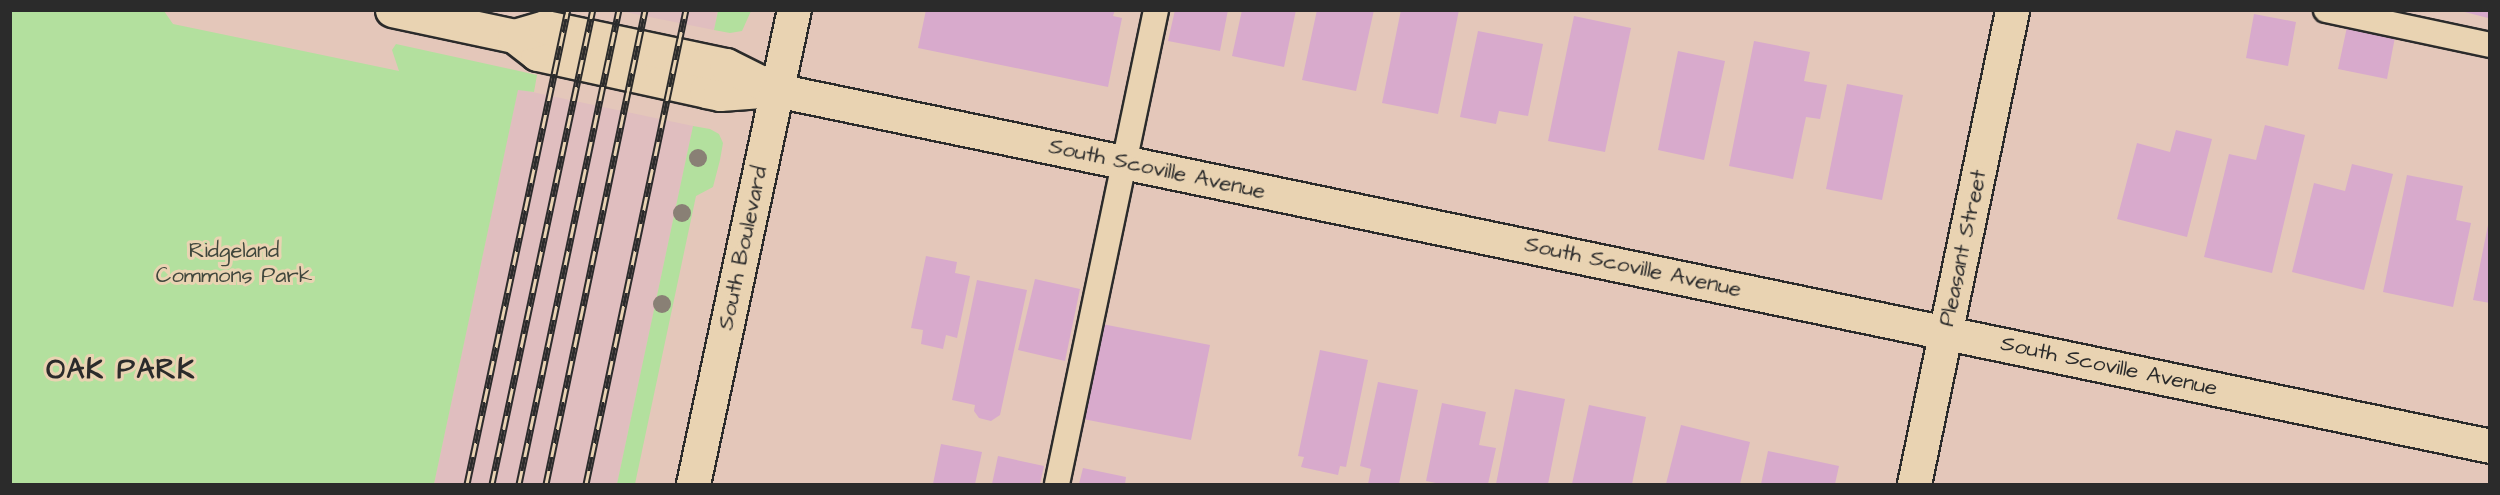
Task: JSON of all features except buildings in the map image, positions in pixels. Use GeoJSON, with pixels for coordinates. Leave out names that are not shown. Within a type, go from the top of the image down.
{"type":"FeatureCollection","features":[{"type":"Feature","properties":{"kind":"street","name":"South Scoville Avenue"},"geometry":{"type":"LineString","coordinates":[[392,10],[514,36],[545,27],[726,65],[776,90],[1946,331],[2490,446]]}},
{"type":"Feature","properties":{"kind":"street","name":"South Boulevard"},"geometry":{"type":"LineString","coordinates":[[693,484],[794,10]]}},
{"type":"Feature","properties":{"kind":"street","name":"Pleasant Street"},"geometry":{"type":"LineString","coordinates":[[1914,484],[2012,10]]}},
{"type":"Feature","properties":{"kind":"lane"},"geometry":{"type":"LineString","coordinates":[[1057,484],[1155,10]]}},
{"type":"Feature","properties":{"kind":"lane"},"geometry":{"type":"LineString","coordinates":[[2326,10],[2490,45]]}},
{"type":"Feature","properties":{"kind":"shaded area"},"geometry":{"type":"Polygon","coordinates":[[[620,11],[718,11],[714,30],[620,11]]]}},
{"type":"Feature","properties":{"kind":"shaded area"},"geometry":{"type":"Polygon","coordinates":[[[518,89],[693,126],[617,484],[434,484],[518,89]]]}},
{"type":"Feature","properties":{"kind":"green space"},"geometry":{"type":"Polygon","coordinates":[[[718,10],[751,11],[742,31],[730,33],[714,30],[718,10]]]}},
{"type":"Feature","properties":{"kind":"green space","name":"Ridgeland Commons Park"},"geometry":{"type":"Polygon","coordinates":[[[10,11],[164,11],[173,24],[399,71],[392,50],[396,44],[537,75],[534,92],[518,90],[434,484],[11,484],[10,11]]]}},
{"type":"Feature","properties":{"kind":"green space"},"geometry":{"type":"Polygon","coordinates":[[[693,126],[710,129],[719,134],[723,143],[720,160],[713,187],[696,196],[635,484],[617,484],[693,126]]]}},
{"type":"Feature","properties":{"kind":"railway"},"geometry":{"type":"LineString","coordinates":[[467,484],[568,10]]}},
{"type":"Feature","properties":{"kind":"railway"},"geometry":{"type":"LineString","coordinates":[[492,484],[593,10]]}},
{"type":"Feature","properties":{"kind":"railway"},"geometry":{"type":"LineString","coordinates":[[519,484],[619,10]]}},
{"type":"Feature","properties":{"kind":"railway"},"geometry":{"type":"LineString","coordinates":[[546,484],[645,10]]}},
{"type":"Feature","properties":{"kind":"railway"},"geometry":{"type":"LineString","coordinates":[[586,484],[686,10]]}},
{"type":"Feature","properties":{"kind":"district","name":"OAK PARK"},"geometry":{"type":"Point","coordinates":[121,370]}}]}
